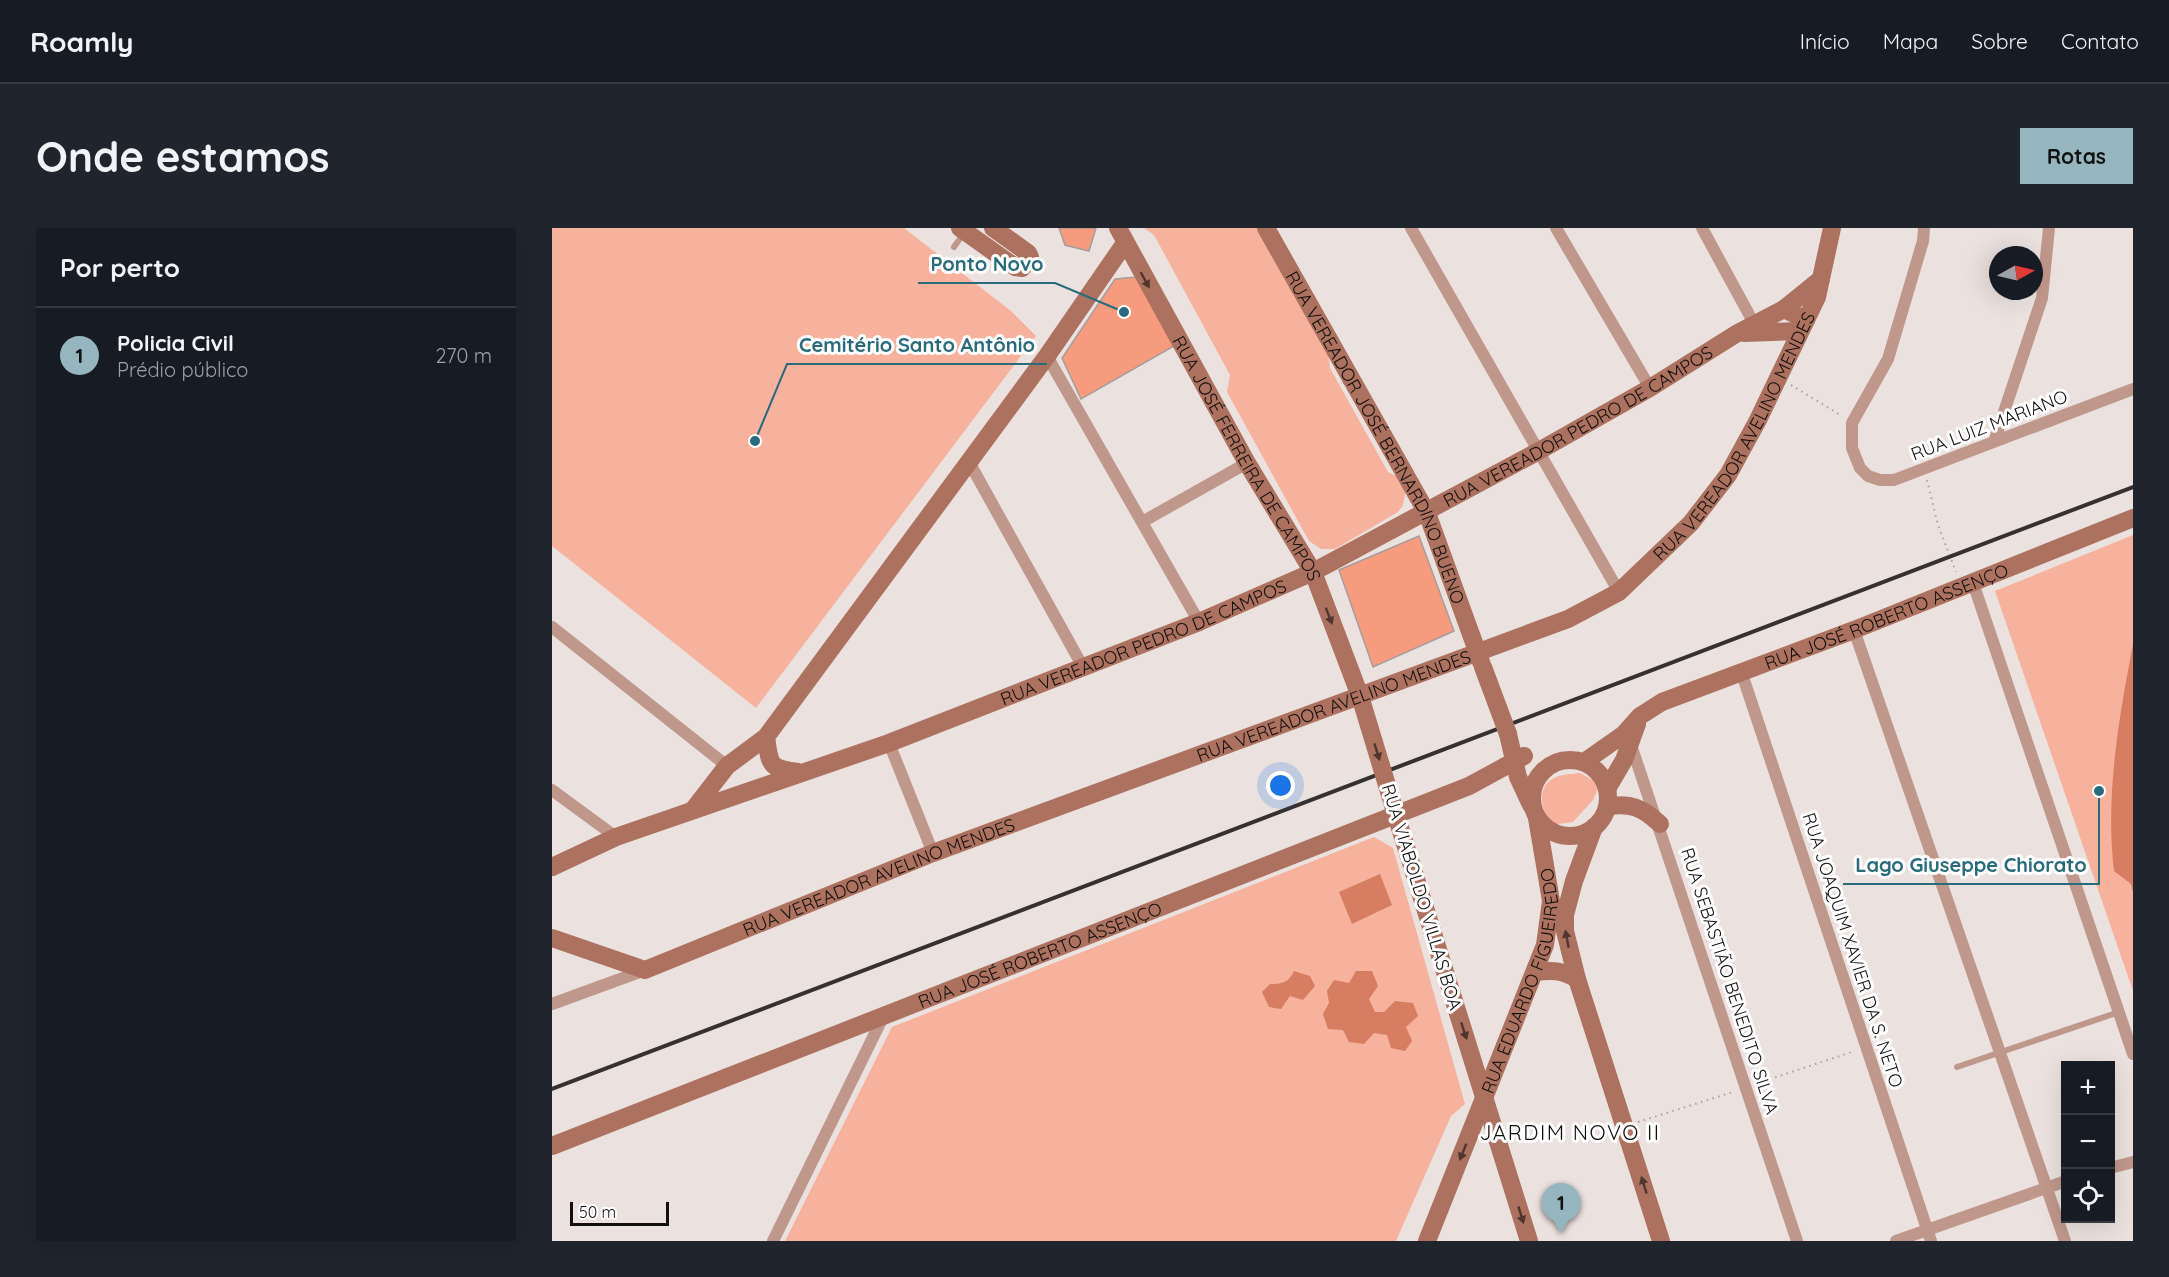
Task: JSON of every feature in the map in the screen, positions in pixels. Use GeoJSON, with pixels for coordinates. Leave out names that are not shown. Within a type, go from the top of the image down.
{"type":"FeatureCollection","features":[{"type":"Feature","properties":{"kind":"main road"},"geometry":{"type":"LineString","coordinates":[[964,229],[1015,267],[1022,268],[1030,257],[1028,253],[993,228]]}},
{"type":"Feature","properties":{"kind":"main road","name":"RUA VEREADOR JOSÉ BERNARDINO BUENO"},"geometry":{"type":"LineString","coordinates":[[1266,228],[1427,513],[1519,759],[1522,788],[1535,812]]}},
{"type":"Feature","properties":{"kind":"main road","name":"RUA VEREADOR AVELINO MENDES"},"geometry":{"type":"LineString","coordinates":[[645,970],[933,853],[1360,696],[1480,659],[1568,619],[1619,592],[1691,523],[1722,483],[1778,377],[1816,297],[1832,228]]}},
{"type":"Feature","properties":{"kind":"main road"},"geometry":{"type":"LineString","coordinates":[[693,810],[727,766],[766,737],[1047,356],[1121,235]]}},
{"type":"Feature","properties":{"kind":"main road","name":"RUA JOSÉ FERREIRA DE CAMPOS"},"geometry":{"type":"LineString","coordinates":[[1121,235],[1247,463],[1313,572],[1360,696]]}},
{"type":"Feature","properties":{"kind":"main road","name":"RUA VEREADOR PEDRO DE CAMPOS"},"geometry":{"type":"LineString","coordinates":[[1756,328],[1821,279]]}},
{"type":"Feature","properties":{"kind":"main road"},"geometry":{"type":"LineString","coordinates":[[1784,309],[1803,326]]}},
{"type":"Feature","properties":{"kind":"main road","name":"RUA VEREADOR PEDRO DE CAMPOS"},"geometry":{"type":"LineString","coordinates":[[552,867],[616,837],[889,743],[1199,622],[1313,572],[1427,513],[1650,388],[1736,334],[1756,328],[1803,326]]}},
{"type":"Feature","properties":{"kind":"main road","name":"RUA JOSÉ ROBERTO ASSENÇO"},"geometry":{"type":"LineString","coordinates":[[1607,798],[1619,770],[1628,738],[1640,716],[1662,702],[1854,630],[2133,518]]}},
{"type":"Feature","properties":{"kind":"main road","name":"RUA VIABOLDO VILLAS BOA"},"geometry":{"type":"LineString","coordinates":[[1360,696],[1529,1241]]}},
{"type":"Feature","properties":{"kind":"main road"},"geometry":{"type":"LineString","coordinates":[[766,737],[770,762],[776,769],[800,772]]}},
{"type":"Feature","properties":{"kind":"main road"},"geometry":{"type":"LineString","coordinates":[[1584,762],[1628,738]]}},
{"type":"Feature","properties":{"kind":"main road"},"geometry":{"type":"LineString","coordinates":[[1519,759],[1544,769]]}},
{"type":"Feature","properties":{"kind":"main road","name":"RUA JOSÉ ROBERTO ASSENÇO"},"geometry":{"type":"LineString","coordinates":[[552,1146],[1396,815],[1468,786],[1519,759]]}},
{"type":"Feature","properties":{"kind":"main road"},"geometry":{"type":"LineString","coordinates":[[1594,827],[1580,835],[1563,836],[1548,830],[1535,812],[1534,786],[1544,769],[1565,759],[1584,762],[1594,769],[1607,798],[1574,881],[1565,915],[1565,931],[1577,979],[1661,1241]]}},
{"type":"Feature","properties":{"kind":"main road"},"geometry":{"type":"LineString","coordinates":[[1607,798],[1640,808],[1660,824]]}},
{"type":"Feature","properties":{"kind":"main road","name":"RUA EDUARDO FIGUEIREDO"},"geometry":{"type":"LineString","coordinates":[[1427,1241],[1486,1098],[1545,945],[1551,913],[1535,812]]}},
{"type":"Feature","properties":{"kind":"main road"},"geometry":{"type":"LineString","coordinates":[[552,938],[645,970]]}},
{"type":"Feature","properties":{"kind":"main road"},"geometry":{"type":"LineString","coordinates":[[1535,972],[1554,970],[1565,972],[1577,979]]}},
{"type":"Feature","properties":{"kind":"street"},"geometry":{"type":"LineString","coordinates":[[1411,228],[1619,592]]}},
{"type":"Feature","properties":{"kind":"street"},"geometry":{"type":"LineString","coordinates":[[1556,228],[1650,388]]}},
{"type":"Feature","properties":{"kind":"street"},"geometry":{"type":"LineString","coordinates":[[1702,228],[1756,328]]}},
{"type":"Feature","properties":{"kind":"street"},"geometry":{"type":"LineString","coordinates":[[1852,423],[1888,360],[1923,241],[1924,228]]}},
{"type":"Feature","properties":{"kind":"street"},"geometry":{"type":"LineString","coordinates":[[1994,442],[2042,298],[2049,228]]}},
{"type":"Feature","properties":{"kind":"street"},"geometry":{"type":"LineString","coordinates":[[1047,356],[1199,622]]}},
{"type":"Feature","properties":{"kind":"street","name":"RUA LUIZ MARIANO"},"geometry":{"type":"LineString","coordinates":[[1852,423],[1852,448],[1860,468],[1868,476],[1880,480],[1894,480],[2133,389]]}},
{"type":"Feature","properties":{"kind":"street"},"geometry":{"type":"LineString","coordinates":[[969,462],[1083,667]]}},
{"type":"Feature","properties":{"kind":"street"},"geometry":{"type":"LineString","coordinates":[[1142,522],[1247,463]]}},
{"type":"Feature","properties":{"kind":"street"},"geometry":{"type":"LineString","coordinates":[[1967,585],[2133,1054]]}},
{"type":"Feature","properties":{"kind":"street"},"geometry":{"type":"LineString","coordinates":[[552,627],[727,766]]}},
{"type":"Feature","properties":{"kind":"street"},"geometry":{"type":"LineString","coordinates":[[1854,630],[2065,1241]]}},
{"type":"Feature","properties":{"kind":"street","name":"RUA JOAQUIM XAVIER DA S. NETO"},"geometry":{"type":"LineString","coordinates":[[1741,671],[1929,1236]]}},
{"type":"Feature","properties":{"kind":"street","name":"RUA SEBASTIÃO BENEDITO SILVA"},"geometry":{"type":"LineString","coordinates":[[1628,738],[1660,824],[1797,1241]]}},
{"type":"Feature","properties":{"kind":"street"},"geometry":{"type":"LineString","coordinates":[[889,743],[933,853]]}},
{"type":"Feature","properties":{"kind":"street"},"geometry":{"type":"LineString","coordinates":[[552,790],[616,837]]}},
{"type":"Feature","properties":{"kind":"street"},"geometry":{"type":"LineString","coordinates":[[552,1004],[645,970]]}},
{"type":"Feature","properties":{"kind":"street"},"geometry":{"type":"LineString","coordinates":[[773,1241],[884,1015]]}},
{"type":"Feature","properties":{"kind":"street"},"geometry":{"type":"LineString","coordinates":[[2115,1167],[2133,1162]]}},
{"type":"Feature","properties":{"kind":"street"},"geometry":{"type":"LineString","coordinates":[[1896,1241],[1929,1236],[2061,1182]]}},
{"type":"Feature","properties":{"kind":"lane"},"geometry":{"type":"LineString","coordinates":[[954,247],[964,229]]}},
{"type":"Feature","properties":{"kind":"lane"},"geometry":{"type":"LineString","coordinates":[[1957,1067],[2119,1012]]}},
{"type":"Feature","properties":{"kind":"path"},"geometry":{"type":"LineString","coordinates":[[1778,377],[1852,423]]}},
{"type":"Feature","properties":{"kind":"path"},"geometry":{"type":"LineString","coordinates":[[1924,468],[1938,525],[1967,585]]}},
{"type":"Feature","properties":{"kind":"shaded area"},"geometry":{"type":"Polygon","coordinates":[[[552,228],[904,228],[1011,311],[1036,336],[756,708],[552,546],[552,228]]]}},
{"type":"Feature","properties":{"kind":"shaded area"},"geometry":{"type":"Polygon","coordinates":[[[1144,228],[1259,228],[1328,351],[1330,368],[1388,472],[1402,479],[1406,489],[1403,505],[1398,512],[1335,549],[1321,549],[1309,541],[1227,392],[1230,375],[1154,235],[1144,228]]]}},
{"type":"Feature","properties":{"kind":"shaded area"},"geometry":{"type":"Polygon","coordinates":[[[2133,535],[2133,991],[1995,591],[2133,535]]]}},
{"type":"Feature","properties":{"kind":"shaded area"},"geometry":{"type":"Polygon","coordinates":[[[2133,644],[2133,892],[2131,884],[2114,871],[2111,814],[2118,728],[2133,644]]]}},
{"type":"Feature","properties":{"kind":"shaded area"},"geometry":{"type":"Polygon","coordinates":[[[1580,773],[1596,782],[1598,789],[1593,800],[1573,822],[1552,825],[1543,806],[1545,786],[1556,777],[1580,773]]]}},
{"type":"Feature","properties":{"kind":"shaded area"},"geometry":{"type":"Polygon","coordinates":[[[1374,837],[1393,848],[1465,1104],[1451,1116],[1396,1241],[785,1241],[892,1027],[1374,837]]]}},
{"type":"Feature","properties":{"kind":"shaded area"},"geometry":{"type":"Polygon","coordinates":[[[1380,874],[1392,905],[1352,924],[1339,892],[1380,874]]]}},
{"type":"Feature","properties":{"kind":"shaded area"},"geometry":{"type":"Polygon","coordinates":[[[1294,971],[1310,976],[1315,986],[1303,1000],[1290,996],[1281,1009],[1269,1007],[1262,992],[1270,984],[1287,980],[1294,971]]]}},
{"type":"Feature","properties":{"kind":"shaded area"},"geometry":{"type":"Polygon","coordinates":[[[1356,971],[1372,971],[1378,986],[1369,999],[1375,1012],[1384,1012],[1395,1001],[1413,1003],[1418,1016],[1406,1027],[1412,1041],[1405,1051],[1391,1048],[1387,1035],[1374,1033],[1364,1044],[1349,1042],[1343,1030],[1328,1029],[1323,1014],[1329,1003],[1327,991],[1334,980],[1349,983],[1356,971]]]}},
{"type":"Feature","properties":{"kind":"building"},"geometry":{"type":"Polygon","coordinates":[[[1059,228],[1096,228],[1089,251],[1065,245],[1059,228]]]}},
{"type":"Feature","properties":{"kind":"building"},"geometry":{"type":"Polygon","coordinates":[[[1136,277],[1174,346],[1081,399],[1062,358],[1115,279],[1136,277]]]}},
{"type":"Feature","properties":{"kind":"building"},"geometry":{"type":"Polygon","coordinates":[[[1419,536],[1454,631],[1373,667],[1339,570],[1419,536]]]}},
{"type":"Feature","properties":{"kind":"railway"},"geometry":{"type":"LineString","coordinates":[[552,1089],[2133,487]]}},
{"type":"Feature","properties":{"kind":"place","name":"Ponto Novo"},"geometry":{"type":"Point","coordinates":[1124,312]}},
{"type":"Feature","properties":{"kind":"place","name":"Cemitério Santo Antônio"},"geometry":{"type":"Point","coordinates":[755,441]}},
{"type":"Feature","properties":{"kind":"place","name":"Lago Giuseppe Chiorato"},"geometry":{"type":"Point","coordinates":[2099,791]}},
{"type":"Feature","properties":{"kind":"place","name":"Policia Civil"},"geometry":{"type":"Point","coordinates":[1561,1233]}},
{"type":"Feature","properties":{"kind":"district","name":"JARDIM NOVO II"},"geometry":{"type":"Point","coordinates":[1570,1132]}}]}
